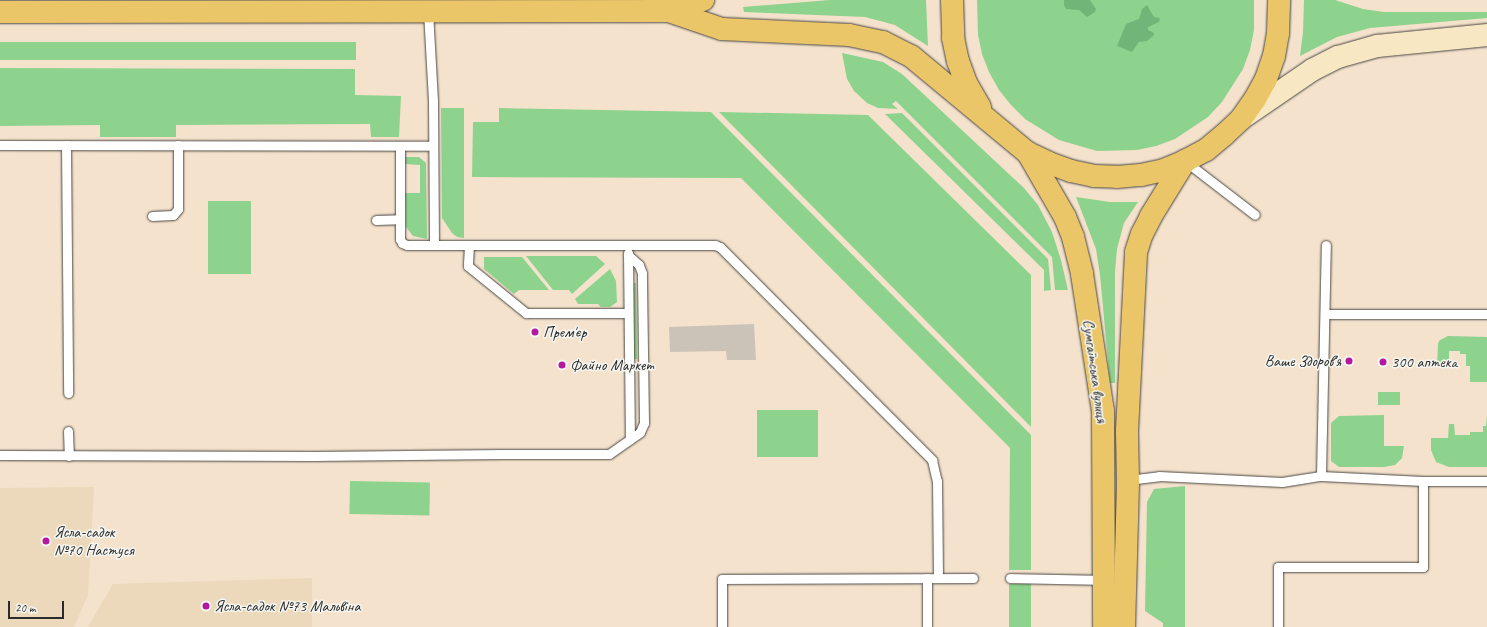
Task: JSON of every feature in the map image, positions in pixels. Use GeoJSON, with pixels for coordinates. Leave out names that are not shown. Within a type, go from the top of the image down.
{"type":"FeatureCollection","features":[{"type":"Feature","properties":{"kind":"main road"},"geometry":{"type":"LineString","coordinates":[[668,11],[703,0]]}},
{"type":"Feature","properties":{"kind":"main road"},"geometry":{"type":"LineString","coordinates":[[952,0],[953,38],[958,61],[966,83],[978,104],[992,122]]}},
{"type":"Feature","properties":{"kind":"main road"},"geometry":{"type":"LineString","coordinates":[[1241,119],[1255,99],[1266,79],[1274,56],[1278,33],[1279,0]]}},
{"type":"Feature","properties":{"kind":"main road"},"geometry":{"type":"LineString","coordinates":[[0,12],[389,6],[428,11],[467,5],[668,11],[722,29],[843,35],[869,38],[883,42],[911,56],[992,122],[1009,139],[1028,152],[1049,163],[1071,171],[1094,176],[1117,177],[1141,175],[1164,170],[1186,161],[1206,150],[1241,119],[1312,70],[1338,57],[1377,46],[1487,35]]}},
{"type":"Feature","properties":{"kind":"main road","name":"Сумгаїтська вулиця"},"geometry":{"type":"LineString","coordinates":[[1028,152],[1065,217],[1073,237],[1082,274],[1103,411],[1104,627]]}},
{"type":"Feature","properties":{"kind":"main road","name":"Сумгаїтська вулиця"},"geometry":{"type":"LineString","coordinates":[[1124,627],[1128,480],[1127,431],[1136,252],[1142,234],[1151,216],[1186,161]]}},
{"type":"Feature","properties":{"kind":"lane"},"geometry":{"type":"LineString","coordinates":[[428,11],[433,101],[434,245]]}},
{"type":"Feature","properties":{"kind":"lane"},"geometry":{"type":"LineString","coordinates":[[0,145],[433,146]]}},
{"type":"Feature","properties":{"kind":"lane"},"geometry":{"type":"LineString","coordinates":[[66,145],[68,393]]}},
{"type":"Feature","properties":{"kind":"lane"},"geometry":{"type":"LineString","coordinates":[[152,216],[173,215],[178,209],[178,145]]}},
{"type":"Feature","properties":{"kind":"lane"},"geometry":{"type":"LineString","coordinates":[[400,146],[400,239],[402,243],[412,246],[715,245],[720,247],[929,456],[934,464],[937,481],[938,578]]}},
{"type":"Feature","properties":{"kind":"lane"},"geometry":{"type":"LineString","coordinates":[[1186,161],[1255,215]]}},
{"type":"Feature","properties":{"kind":"lane"},"geometry":{"type":"LineString","coordinates":[[376,220],[400,219]]}},
{"type":"Feature","properties":{"kind":"lane"},"geometry":{"type":"LineString","coordinates":[[628,245],[630,440]]}},
{"type":"Feature","properties":{"kind":"lane"},"geometry":{"type":"LineString","coordinates":[[1321,476],[1326,245]]}},
{"type":"Feature","properties":{"kind":"lane"},"geometry":{"type":"LineString","coordinates":[[468,246],[468,266],[526,313],[628,313]]}},
{"type":"Feature","properties":{"kind":"lane"},"geometry":{"type":"LineString","coordinates":[[0,455],[609,454],[640,432],[644,423],[642,273],[639,265],[628,255]]}},
{"type":"Feature","properties":{"kind":"lane"},"geometry":{"type":"LineString","coordinates":[[1325,314],[1487,314]]}},
{"type":"Feature","properties":{"kind":"lane"},"geometry":{"type":"LineString","coordinates":[[68,431],[69,456]]}},
{"type":"Feature","properties":{"kind":"lane"},"geometry":{"type":"LineString","coordinates":[[1128,480],[1159,476],[1282,482],[1321,476],[1423,481],[1487,481]]}},
{"type":"Feature","properties":{"kind":"lane"},"geometry":{"type":"LineString","coordinates":[[1278,627],[1278,566],[1423,567],[1423,481]]}},
{"type":"Feature","properties":{"kind":"lane"},"geometry":{"type":"LineString","coordinates":[[927,578],[927,627]]}},
{"type":"Feature","properties":{"kind":"lane"},"geometry":{"type":"LineString","coordinates":[[722,627],[722,579],[973,578]]}},
{"type":"Feature","properties":{"kind":"lane"},"geometry":{"type":"LineString","coordinates":[[1010,578],[1104,580]]}},
{"type":"Feature","properties":{"kind":"shaded area"},"geometry":{"type":"Polygon","coordinates":[[[754,324],[756,360],[727,360],[726,351],[670,352],[669,327],[754,324]]]}},
{"type":"Feature","properties":{"kind":"shaded area","name":"Ясла-садок №70 Настуся"},"geometry":{"type":"Polygon","coordinates":[[[94,487],[88,595],[74,627],[0,627],[0,488],[94,487]]]}},
{"type":"Feature","properties":{"kind":"shaded area","name":"Ясла-садок №73 Мальвіна"},"geometry":{"type":"Polygon","coordinates":[[[312,578],[312,627],[88,627],[113,584],[312,578]]]}},
{"type":"Feature","properties":{"kind":"green space"},"geometry":{"type":"Polygon","coordinates":[[[830,0],[926,0],[928,46],[895,25],[865,17],[744,12],[743,7],[830,0]]]}},
{"type":"Feature","properties":{"kind":"green space"},"geometry":{"type":"Polygon","coordinates":[[[977,0],[1254,0],[1254,30],[1250,50],[1243,69],[1222,102],[1208,117],[1175,139],[1156,146],[1137,150],[1097,151],[1059,140],[1025,119],[999,90],[989,72],[982,54],[978,35],[977,0]]]}},
{"type":"Feature","properties":{"kind":"green space"},"geometry":{"type":"Polygon","coordinates":[[[1064,0],[1090,0],[1096,9],[1095,12],[1087,17],[1079,10],[1066,9],[1064,0]]]}},
{"type":"Feature","properties":{"kind":"green space"},"geometry":{"type":"Polygon","coordinates":[[[1304,0],[1335,0],[1363,9],[1384,12],[1487,12],[1487,18],[1370,28],[1337,37],[1300,56],[1303,32],[1304,0]]]}},
{"type":"Feature","properties":{"kind":"green space"},"geometry":{"type":"Polygon","coordinates":[[[1147,5],[1154,17],[1160,18],[1159,22],[1148,27],[1148,30],[1154,33],[1154,35],[1147,41],[1139,42],[1132,52],[1117,46],[1126,24],[1139,19],[1142,9],[1147,5]]]}},
{"type":"Feature","properties":{"kind":"green space"},"geometry":{"type":"Polygon","coordinates":[[[0,42],[356,42],[356,60],[0,60],[0,42]]]}},
{"type":"Feature","properties":{"kind":"green space"},"geometry":{"type":"Polygon","coordinates":[[[842,53],[883,62],[902,74],[1024,188],[1038,205],[1052,232],[1061,260],[1068,290],[1055,290],[1052,257],[896,101],[892,104],[898,109],[878,108],[867,103],[854,91],[847,79],[842,53]]]}},
{"type":"Feature","properties":{"kind":"green space"},"geometry":{"type":"Polygon","coordinates":[[[0,68],[355,69],[355,95],[401,96],[399,137],[371,137],[370,124],[176,125],[176,137],[100,137],[100,125],[0,126],[0,68]]]}},
{"type":"Feature","properties":{"kind":"green space"},"geometry":{"type":"Polygon","coordinates":[[[441,108],[464,108],[464,238],[457,237],[452,233],[442,218],[441,108]]]}},
{"type":"Feature","properties":{"kind":"green space"},"geometry":{"type":"Polygon","coordinates":[[[499,108],[711,112],[1031,435],[1031,570],[1009,570],[1010,448],[741,178],[472,177],[473,122],[499,122],[499,108]]]}},
{"type":"Feature","properties":{"kind":"green space"},"geometry":{"type":"Polygon","coordinates":[[[719,112],[868,115],[1031,275],[1031,427],[719,112]]]}},
{"type":"Feature","properties":{"kind":"green space"},"geometry":{"type":"Polygon","coordinates":[[[902,113],[1048,259],[1051,290],[1044,291],[1044,270],[885,114],[902,113]]]}},
{"type":"Feature","properties":{"kind":"green space"},"geometry":{"type":"Polygon","coordinates":[[[405,157],[419,157],[426,163],[427,239],[413,236],[406,227],[405,193],[420,193],[420,165],[405,164],[405,157]]]}},
{"type":"Feature","properties":{"kind":"green space"},"geometry":{"type":"Polygon","coordinates":[[[1076,197],[1110,202],[1138,202],[1124,223],[1117,249],[1115,272],[1115,383],[1110,383],[1100,275],[1096,249],[1076,197]]]}},
{"type":"Feature","properties":{"kind":"green space"},"geometry":{"type":"Polygon","coordinates":[[[208,201],[251,201],[251,274],[208,274],[208,201]]]}},
{"type":"Feature","properties":{"kind":"green space"},"geometry":{"type":"Polygon","coordinates":[[[526,256],[596,256],[605,264],[572,294],[569,290],[553,290],[526,256]]]}},
{"type":"Feature","properties":{"kind":"green space"},"geometry":{"type":"Polygon","coordinates":[[[484,257],[522,257],[549,290],[519,290],[514,294],[484,269],[484,257]]]}},
{"type":"Feature","properties":{"kind":"green space"},"geometry":{"type":"Polygon","coordinates":[[[610,269],[616,281],[617,302],[610,307],[601,307],[598,304],[578,304],[575,299],[610,269]]]}},
{"type":"Feature","properties":{"kind":"green space"},"geometry":{"type":"Polygon","coordinates":[[[632,283],[636,283],[637,359],[634,359],[632,283]]]}},
{"type":"Feature","properties":{"kind":"green space"},"geometry":{"type":"Polygon","coordinates":[[[1448,336],[1487,337],[1487,382],[1470,382],[1470,366],[1466,366],[1466,354],[1460,354],[1460,351],[1449,351],[1449,367],[1437,367],[1438,343],[1440,340],[1448,336]]]}},
{"type":"Feature","properties":{"kind":"green space"},"geometry":{"type":"Polygon","coordinates":[[[1378,392],[1400,392],[1400,405],[1378,405],[1378,392]]]}},
{"type":"Feature","properties":{"kind":"green space"},"geometry":{"type":"Polygon","coordinates":[[[757,410],[818,410],[818,457],[757,457],[757,410]]]}},
{"type":"Feature","properties":{"kind":"green space"},"geometry":{"type":"Polygon","coordinates":[[[1384,415],[1384,446],[1404,446],[1402,458],[1395,465],[1384,467],[1339,467],[1331,461],[1331,423],[1339,416],[1384,415]]]}},
{"type":"Feature","properties":{"kind":"green space"},"geometry":{"type":"Polygon","coordinates":[[[1487,416],[1487,467],[1449,467],[1436,462],[1431,450],[1431,438],[1448,438],[1449,424],[1454,424],[1455,435],[1470,435],[1470,432],[1483,432],[1483,426],[1486,426],[1487,416]]]}},
{"type":"Feature","properties":{"kind":"green space"},"geometry":{"type":"Polygon","coordinates":[[[350,481],[430,482],[429,515],[349,514],[350,481]]]}},
{"type":"Feature","properties":{"kind":"green space"},"geometry":{"type":"Polygon","coordinates":[[[1185,486],[1185,627],[1163,627],[1163,623],[1145,611],[1147,502],[1154,489],[1185,486]]]}},
{"type":"Feature","properties":{"kind":"green space"},"geometry":{"type":"Polygon","coordinates":[[[1009,584],[1031,584],[1031,627],[1009,627],[1009,584]]]}},
{"type":"Feature","properties":{"kind":"place","name":"Прем'єр"},"geometry":{"type":"Point","coordinates":[535,332]}},
{"type":"Feature","properties":{"kind":"place","name":"Ваше Здоров'я"},"geometry":{"type":"Point","coordinates":[1349,361]}},
{"type":"Feature","properties":{"kind":"place","name":"300 аптека"},"geometry":{"type":"Point","coordinates":[1383,362]}},
{"type":"Feature","properties":{"kind":"place","name":"Файно Маркет"},"geometry":{"type":"Point","coordinates":[562,365]}},
{"type":"Feature","properties":{"kind":"place","name":"Ясла-садок №70 Настуся"},"geometry":{"type":"Point","coordinates":[46,541]}},
{"type":"Feature","properties":{"kind":"place","name":"Ясла-садок №73 Мальвіна"},"geometry":{"type":"Point","coordinates":[206,606]}}]}
